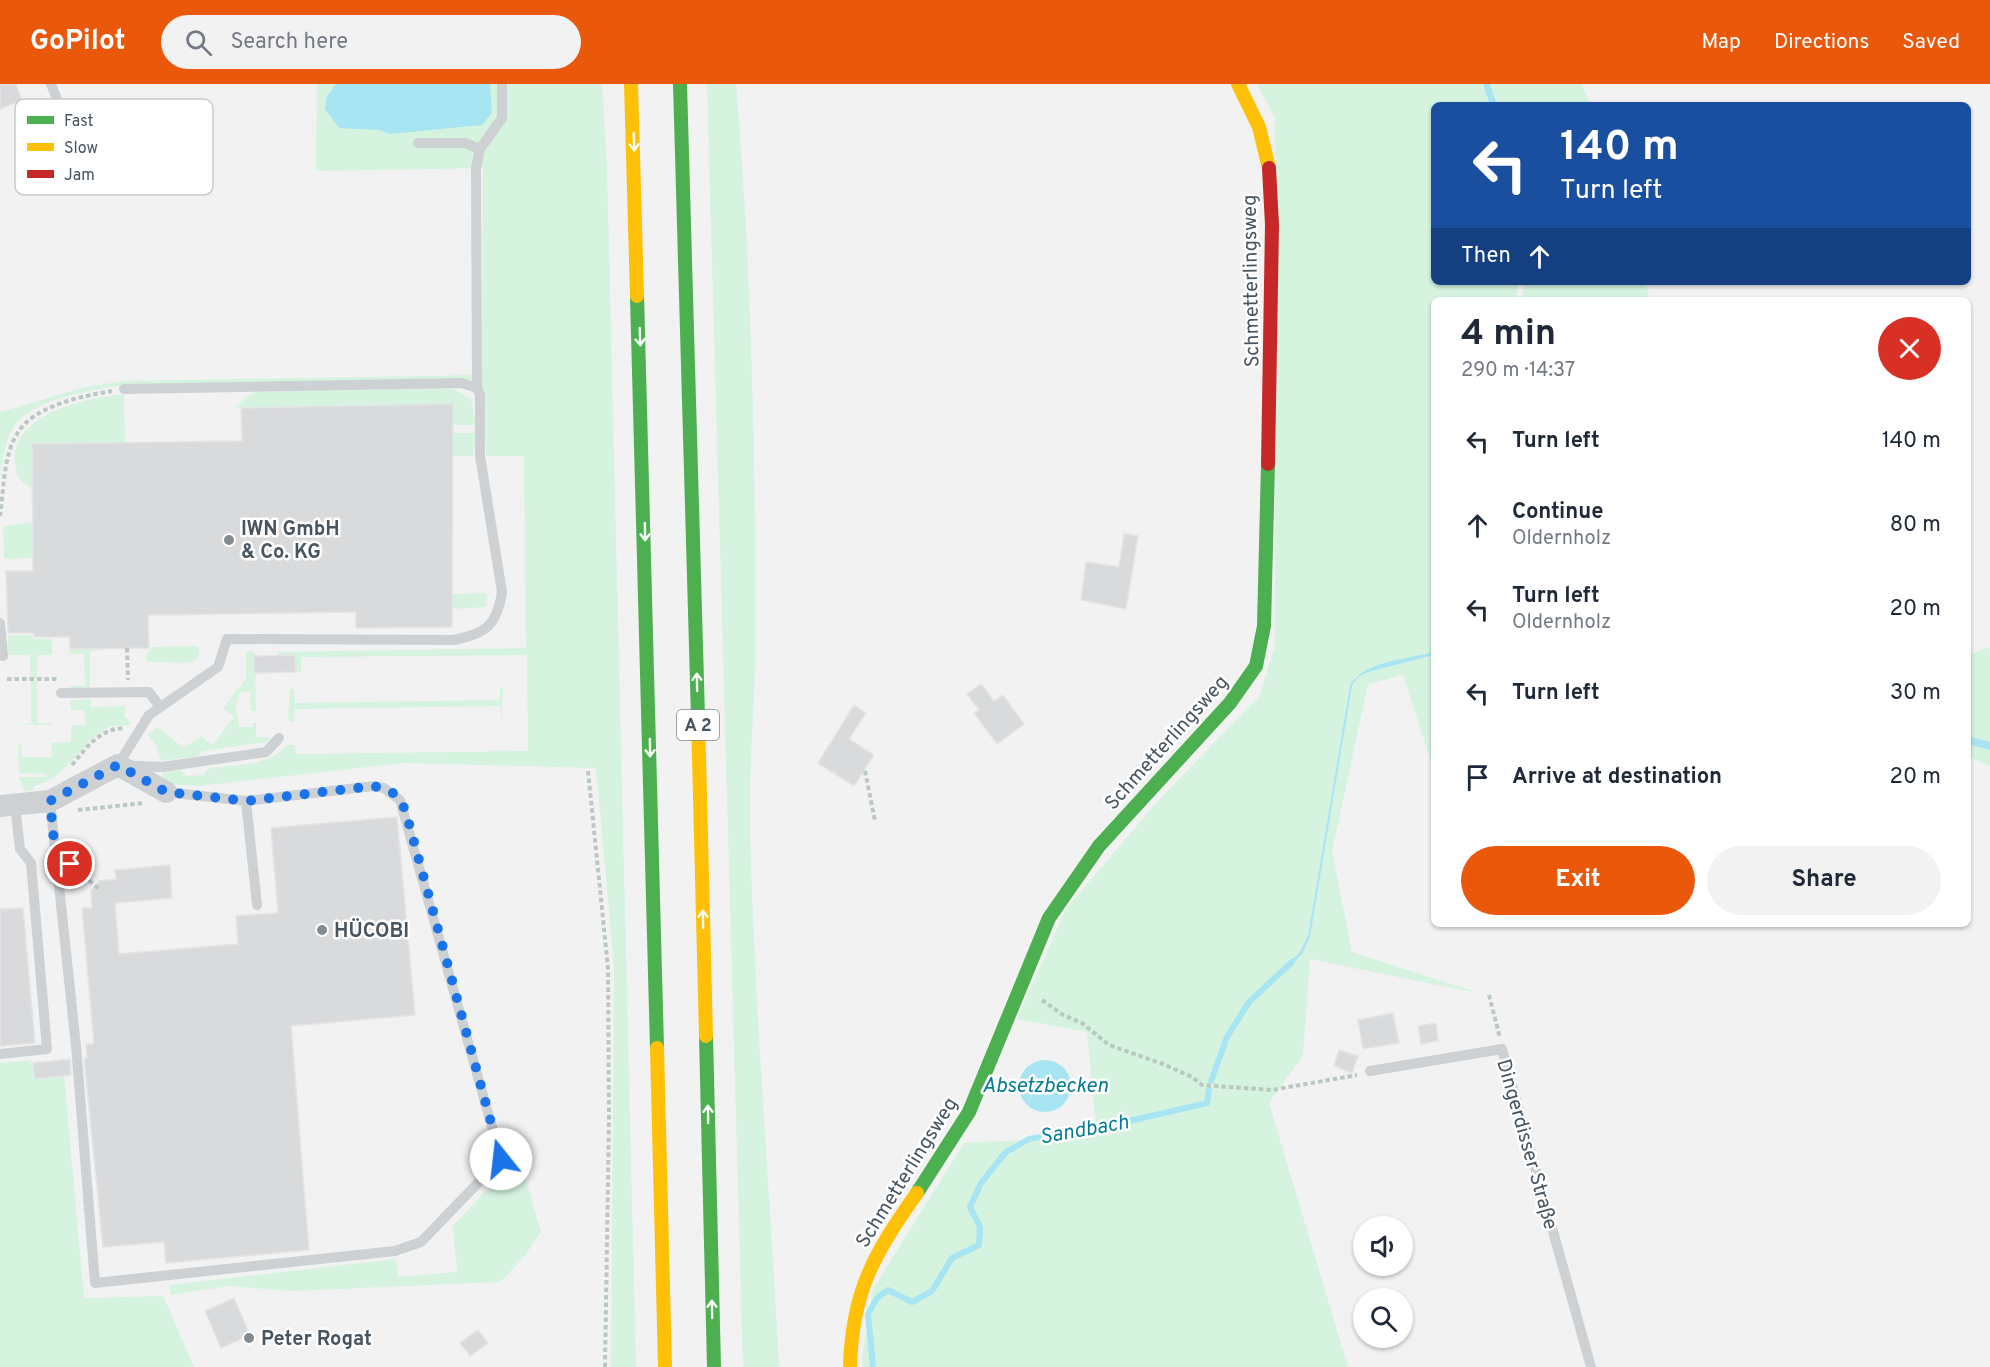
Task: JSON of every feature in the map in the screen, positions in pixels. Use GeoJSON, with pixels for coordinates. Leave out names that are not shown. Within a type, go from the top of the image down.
{"type":"FeatureCollection","features":[{"type":"Feature","properties":{"kind":"main road","name":"A 2"},"geometry":{"type":"LineString","coordinates":[[631,84],[665,1367]]}},
{"type":"Feature","properties":{"kind":"main road","name":"A 2"},"geometry":{"type":"LineString","coordinates":[[680,84],[691,421],[714,1367]]}},
{"type":"Feature","properties":{"kind":"main road","name":"Schmetterlingsweg"},"geometry":{"type":"LineString","coordinates":[[850,1367],[849,1353],[854,1313],[866,1276],[886,1236],[950,1145],[969,1112],[1049,918],[1075,874],[1234,698],[1256,667],[1260,652],[1270,448],[1271,243],[1267,156],[1258,118],[1238,84]]}},
{"type":"Feature","properties":{"kind":"street"},"geometry":{"type":"LineString","coordinates":[[8,806],[50,801],[118,765],[166,792]]}},
{"type":"Feature","properties":{"kind":"lane"},"geometry":{"type":"LineString","coordinates":[[51,84],[57,99]]}},
{"type":"Feature","properties":{"kind":"lane"},"geometry":{"type":"LineString","coordinates":[[279,738],[266,752],[162,767],[118,765],[148,715],[218,667],[227,639],[453,640],[473,636],[490,626],[499,611],[502,592],[480,456],[482,403],[477,388],[476,168],[480,149],[502,118],[502,84]]}},
{"type":"Feature","properties":{"kind":"lane"},"geometry":{"type":"LineString","coordinates":[[418,143],[465,142],[480,149]]}},
{"type":"Feature","properties":{"kind":"lane"},"geometry":{"type":"LineString","coordinates":[[124,389],[462,383],[477,388]]}},
{"type":"Feature","properties":{"kind":"lane"},"geometry":{"type":"LineString","coordinates":[[0,623],[3,656]]}},
{"type":"Feature","properties":{"kind":"lane"},"geometry":{"type":"LineString","coordinates":[[61,693],[149,692],[160,707]]}},
{"type":"Feature","properties":{"kind":"lane"},"geometry":{"type":"LineString","coordinates":[[50,801],[76,1046],[95,1283],[395,1251],[421,1242],[501,1159],[405,809],[393,793],[374,786],[246,801],[166,792]]}},
{"type":"Feature","properties":{"kind":"lane"},"geometry":{"type":"LineString","coordinates":[[246,801],[257,905]]}},
{"type":"Feature","properties":{"kind":"lane"},"geometry":{"type":"LineString","coordinates":[[0,1054],[47,1049],[31,863],[20,849],[8,806]]}},
{"type":"Feature","properties":{"kind":"lane","name":"Dingerdisser Straße"},"geometry":{"type":"LineString","coordinates":[[1370,1071],[1502,1049],[1591,1367]]}},
{"type":"Feature","properties":{"kind":"path"},"geometry":{"type":"LineString","coordinates":[[0,516],[10,449],[24,423],[49,409],[96,394],[124,389]]}},
{"type":"Feature","properties":{"kind":"path"},"geometry":{"type":"LineString","coordinates":[[126,648],[128,692]]}},
{"type":"Feature","properties":{"kind":"path"},"geometry":{"type":"LineString","coordinates":[[7,679],[61,679]]}},
{"type":"Feature","properties":{"kind":"path"},"geometry":{"type":"LineString","coordinates":[[588,771],[608,968],[609,1119],[605,1367]]}},
{"type":"Feature","properties":{"kind":"path"},"geometry":{"type":"LineString","coordinates":[[865,771],[875,821]]}},
{"type":"Feature","properties":{"kind":"path"},"geometry":{"type":"LineString","coordinates":[[55,852],[99,889]]}},
{"type":"Feature","properties":{"kind":"path"},"geometry":{"type":"LineString","coordinates":[[1023,985],[1063,1016],[1082,1023],[1109,1045],[1163,1064],[1192,1077],[1202,1085],[1272,1090],[1370,1071]]}},
{"type":"Feature","properties":{"kind":"path"},"geometry":{"type":"LineString","coordinates":[[1489,995],[1502,1049]]}},
{"type":"Feature","properties":{"kind":"green space"},"geometry":{"type":"Polygon","coordinates":[[[317,84],[602,84],[607,167],[636,1367],[611,1367],[614,967],[596,768],[404,763],[199,786],[164,784],[163,772],[180,770],[187,776],[204,775],[209,768],[261,761],[280,752],[288,745],[295,745],[296,754],[528,751],[527,655],[301,657],[301,672],[296,672],[295,655],[278,656],[278,652],[526,648],[524,456],[486,456],[485,393],[472,380],[462,379],[124,385],[99,389],[42,405],[21,418],[8,439],[0,479],[0,412],[85,387],[125,381],[482,375],[483,168],[316,171],[317,84]]]}},
{"type":"Feature","properties":{"kind":"green space"},"geometry":{"type":"Polygon","coordinates":[[[707,84],[736,84],[746,227],[755,514],[755,658],[750,826],[759,1029],[779,1367],[743,1367],[707,84]]]}},
{"type":"Feature","properties":{"kind":"green space"},"geometry":{"type":"Polygon","coordinates":[[[1257,84],[1483,84],[1489,102],[1431,102],[1431,285],[1518,285],[1516,297],[1431,297],[1431,653],[1374,670],[1431,656],[1431,762],[1403,675],[1368,684],[1332,851],[1352,952],[1482,994],[1310,959],[1303,1055],[1269,1103],[1348,1367],[863,1367],[862,1357],[873,1289],[964,1143],[1097,1136],[1087,1032],[1017,1019],[1066,909],[1157,802],[1260,695],[1275,645],[1275,118],[1257,84]],[[1367,673],[1356,676],[1350,685],[1308,936],[1299,953],[1302,954],[1310,937],[1352,686],[1357,678],[1367,673]]]}},
{"type":"Feature","properties":{"kind":"green space"},"geometry":{"type":"Polygon","coordinates":[[[1490,84],[1582,84],[1589,102],[1496,102],[1490,84]]]}},
{"type":"Feature","properties":{"kind":"green space"},"geometry":{"type":"Polygon","coordinates":[[[1524,285],[1646,285],[1648,297],[1522,297],[1524,285]]]}},
{"type":"Feature","properties":{"kind":"green space"},"geometry":{"type":"Polygon","coordinates":[[[451,388],[471,399],[476,425],[453,425],[452,404],[235,408],[247,396],[256,392],[451,388]]]}},
{"type":"Feature","properties":{"kind":"green space"},"geometry":{"type":"Polygon","coordinates":[[[124,394],[125,442],[32,444],[32,488],[22,481],[15,463],[17,446],[25,432],[38,420],[72,404],[124,394]]]}},
{"type":"Feature","properties":{"kind":"green space"},"geometry":{"type":"Polygon","coordinates":[[[453,433],[476,433],[473,456],[453,456],[453,433]]]}},
{"type":"Feature","properties":{"kind":"green space"},"geometry":{"type":"Polygon","coordinates":[[[33,522],[33,558],[4,559],[3,526],[33,522]]]}},
{"type":"Feature","properties":{"kind":"green space"},"geometry":{"type":"Polygon","coordinates":[[[485,593],[488,596],[485,607],[452,609],[452,594],[485,593]]]}},
{"type":"Feature","properties":{"kind":"green space"},"geometry":{"type":"Polygon","coordinates":[[[101,633],[101,650],[90,651],[90,687],[72,689],[70,686],[85,686],[84,654],[70,654],[69,639],[90,638],[101,633]]]}},
{"type":"Feature","properties":{"kind":"green space"},"geometry":{"type":"Polygon","coordinates":[[[8,635],[32,635],[33,639],[52,639],[52,655],[37,655],[37,678],[31,678],[30,655],[8,655],[8,635]]]}},
{"type":"Feature","properties":{"kind":"green space"},"geometry":{"type":"Polygon","coordinates":[[[197,646],[200,650],[197,659],[188,663],[147,662],[146,656],[152,647],[197,646]]]}},
{"type":"Feature","properties":{"kind":"green space"},"geometry":{"type":"Polygon","coordinates":[[[1990,647],[1990,742],[1971,737],[1971,654],[1990,647]]]}},
{"type":"Feature","properties":{"kind":"green space"},"geometry":{"type":"Polygon","coordinates":[[[252,651],[255,655],[256,711],[251,711],[250,691],[239,693],[238,702],[235,703],[239,727],[253,727],[253,723],[256,723],[256,737],[269,737],[269,740],[202,751],[198,756],[161,761],[157,746],[148,735],[157,727],[184,748],[201,736],[212,745],[234,717],[223,708],[246,679],[246,652],[252,651]]]}},
{"type":"Feature","properties":{"kind":"green space"},"geometry":{"type":"Polygon","coordinates":[[[31,681],[37,681],[37,723],[51,723],[50,725],[17,724],[31,723],[31,681]]]}},
{"type":"Feature","properties":{"kind":"green space"},"geometry":{"type":"Polygon","coordinates":[[[500,686],[503,688],[502,720],[500,706],[295,709],[294,722],[288,721],[290,689],[294,689],[295,703],[500,700],[500,686]]]}},
{"type":"Feature","properties":{"kind":"green space"},"geometry":{"type":"Polygon","coordinates":[[[91,699],[91,707],[125,706],[124,716],[131,722],[127,726],[114,726],[102,731],[61,772],[48,781],[34,786],[33,790],[24,791],[19,777],[46,777],[46,774],[19,773],[18,743],[21,743],[22,757],[52,757],[51,743],[71,742],[71,725],[85,725],[85,710],[71,710],[70,702],[91,699]]]}},
{"type":"Feature","properties":{"kind":"green space"},"geometry":{"type":"Polygon","coordinates":[[[1971,745],[1990,750],[1990,766],[1971,757],[1971,745]]]}},
{"type":"Feature","properties":{"kind":"green space"},"geometry":{"type":"Polygon","coordinates":[[[31,1060],[35,1079],[64,1076],[84,1298],[163,1296],[194,1367],[0,1367],[0,1063],[31,1060]]]}},
{"type":"Feature","properties":{"kind":"green space"},"geometry":{"type":"Polygon","coordinates":[[[514,1139],[541,1232],[524,1257],[500,1282],[291,1291],[229,1286],[171,1295],[169,1285],[396,1259],[398,1277],[457,1272],[453,1226],[512,1162],[507,1140],[514,1139]]]}},
{"type":"Feature","properties":{"kind":"water"},"geometry":{"type":"Polygon","coordinates":[[[336,84],[490,84],[492,113],[482,125],[390,134],[380,130],[339,128],[325,109],[327,96],[336,84]]]}},
{"type":"Feature","properties":{"kind":"water"},"geometry":{"type":"Polygon","coordinates":[[[1483,84],[1490,84],[1496,102],[1489,102],[1483,84]]]}},
{"type":"Feature","properties":{"kind":"water"},"geometry":{"type":"Polygon","coordinates":[[[1431,653],[1431,656],[1368,672],[1357,678],[1352,686],[1310,937],[1302,954],[1289,967],[1287,965],[1299,953],[1308,936],[1350,685],[1357,677],[1366,671],[1400,659],[1431,653]]]}},
{"type":"Feature","properties":{"kind":"water"},"geometry":{"type":"Polygon","coordinates":[[[1971,737],[1990,742],[1990,750],[1971,745],[1971,737]]]}},
{"type":"Feature","properties":{"kind":"water","name":"Absetzbecken"},"geometry":{"type":"Polygon","coordinates":[[[1040,1060],[1050,1060],[1064,1067],[1071,1086],[1064,1105],[1050,1112],[1040,1112],[1030,1108],[1023,1101],[1019,1091],[1019,1081],[1023,1071],[1030,1064],[1040,1060]]]}},
{"type":"Feature","properties":{"kind":"building"},"geometry":{"type":"Polygon","coordinates":[[[0,84],[16,84],[22,99],[15,99],[15,103],[0,109],[0,84]]]}},
{"type":"Feature","properties":{"kind":"building","name":"IWN GmbH & Co. KG"},"geometry":{"type":"Polygon","coordinates":[[[453,404],[452,627],[356,628],[356,612],[148,615],[149,648],[70,649],[70,637],[34,637],[34,633],[8,633],[6,571],[33,571],[32,444],[242,441],[241,408],[453,404]]]}},
{"type":"Feature","properties":{"kind":"building"},"geometry":{"type":"Polygon","coordinates":[[[1124,534],[1138,536],[1126,609],[1081,600],[1086,562],[1119,567],[1124,534]]]}},
{"type":"Feature","properties":{"kind":"building"},"geometry":{"type":"Polygon","coordinates":[[[295,655],[296,672],[254,673],[254,656],[295,655]]]}},
{"type":"Feature","properties":{"kind":"building"},"geometry":{"type":"Polygon","coordinates":[[[981,684],[994,701],[1003,695],[1024,724],[997,744],[974,713],[979,710],[967,694],[981,684]]]}},
{"type":"Feature","properties":{"kind":"building"},"geometry":{"type":"Polygon","coordinates":[[[854,705],[866,713],[849,739],[874,755],[854,786],[818,763],[854,705]]]}},
{"type":"Feature","properties":{"kind":"building"},"geometry":{"type":"Polygon","coordinates":[[[397,817],[415,1015],[291,1026],[309,1250],[166,1263],[164,1242],[103,1247],[84,1058],[87,1058],[86,1044],[94,1044],[82,908],[92,908],[91,891],[99,881],[116,879],[115,870],[170,865],[172,898],[115,903],[119,954],[238,944],[236,916],[278,913],[271,828],[397,817]]]}},
{"type":"Feature","properties":{"kind":"building"},"geometry":{"type":"Polygon","coordinates":[[[23,908],[35,1043],[0,1046],[0,909],[23,908]]]}},
{"type":"Feature","properties":{"kind":"building"},"geometry":{"type":"Polygon","coordinates":[[[1393,1013],[1399,1043],[1363,1049],[1358,1020],[1393,1013]]]}},
{"type":"Feature","properties":{"kind":"building"},"geometry":{"type":"Polygon","coordinates":[[[1436,1023],[1438,1041],[1421,1044],[1418,1026],[1436,1023]]]}},
{"type":"Feature","properties":{"kind":"building"},"geometry":{"type":"Polygon","coordinates":[[[1339,1050],[1358,1056],[1352,1073],[1334,1066],[1339,1050]]]}},
{"type":"Feature","properties":{"kind":"building"},"geometry":{"type":"Polygon","coordinates":[[[70,1059],[71,1075],[35,1079],[33,1063],[70,1059]]]}},
{"type":"Feature","properties":{"kind":"building"},"geometry":{"type":"Polygon","coordinates":[[[234,1298],[250,1335],[221,1348],[205,1311],[234,1298]]]}},
{"type":"Feature","properties":{"kind":"building"},"geometry":{"type":"Polygon","coordinates":[[[478,1330],[488,1343],[470,1356],[460,1343],[478,1330]]]}},
{"type":"Feature","properties":{"kind":"waterway","name":"Sandbach"},"geometry":{"type":"LineString","coordinates":[[1211,1081],[1227,1037],[1249,1002],[1292,962]]}},
{"type":"Feature","properties":{"kind":"waterway","name":"Sandbach"},"geometry":{"type":"LineString","coordinates":[[873,1367],[868,1314],[877,1298],[888,1290],[912,1302],[932,1291],[952,1258],[979,1245],[980,1227],[970,1207],[981,1183],[1006,1152],[1029,1139],[1125,1122],[1207,1103],[1209,1089]]}},
{"type":"Feature","properties":{"kind":"traffic: fast"},"geometry":{"type":"LineString","coordinates":[[680,84],[698,717]]}},
{"type":"Feature","properties":{"kind":"traffic: fast"},"geometry":{"type":"LineString","coordinates":[[637,296],[657,1048]]}},
{"type":"Feature","properties":{"kind":"traffic: fast"},"geometry":{"type":"LineString","coordinates":[[917,1193],[969,1112],[1049,918],[1099,846],[1230,703],[1256,666],[1264,626],[1268,464]]}},
{"type":"Feature","properties":{"kind":"traffic: fast"},"geometry":{"type":"LineString","coordinates":[[706,1036],[714,1367]]}},
{"type":"Feature","properties":{"kind":"traffic: slow"},"geometry":{"type":"LineString","coordinates":[[631,84],[637,296]]}},
{"type":"Feature","properties":{"kind":"traffic: slow"},"geometry":{"type":"LineString","coordinates":[[1238,84],[1259,127],[1269,168]]}},
{"type":"Feature","properties":{"kind":"traffic: slow"},"geometry":{"type":"LineString","coordinates":[[698,717],[706,1036]]}},
{"type":"Feature","properties":{"kind":"traffic: slow"},"geometry":{"type":"LineString","coordinates":[[657,1048],[665,1367]]}},
{"type":"Feature","properties":{"kind":"traffic: slow"},"geometry":{"type":"LineString","coordinates":[[850,1367],[855,1316],[868,1274],[889,1235],[917,1193]]}},
{"type":"Feature","properties":{"kind":"traffic: jam"},"geometry":{"type":"LineString","coordinates":[[1268,464],[1272,225],[1269,168]]}},
{"type":"Feature","properties":{"kind":"place","name":"IWN GmbH & Co. KG"},"geometry":{"type":"Point","coordinates":[229,540]}},
{"type":"Feature","properties":{"kind":"place","name":"HÜCOBI"},"geometry":{"type":"Point","coordinates":[322,930]}},
{"type":"Feature","properties":{"kind":"place","name":"Peter Rogat"},"geometry":{"type":"Point","coordinates":[249,1338]}},
{"type":"Feature","properties":{"kind":"route"},"geometry":{"type":"LineString","coordinates":[[70,864],[55,852],[50,801],[118,765],[166,792],[246,801],[374,786],[393,793],[405,809],[501,1159]]}}]}
